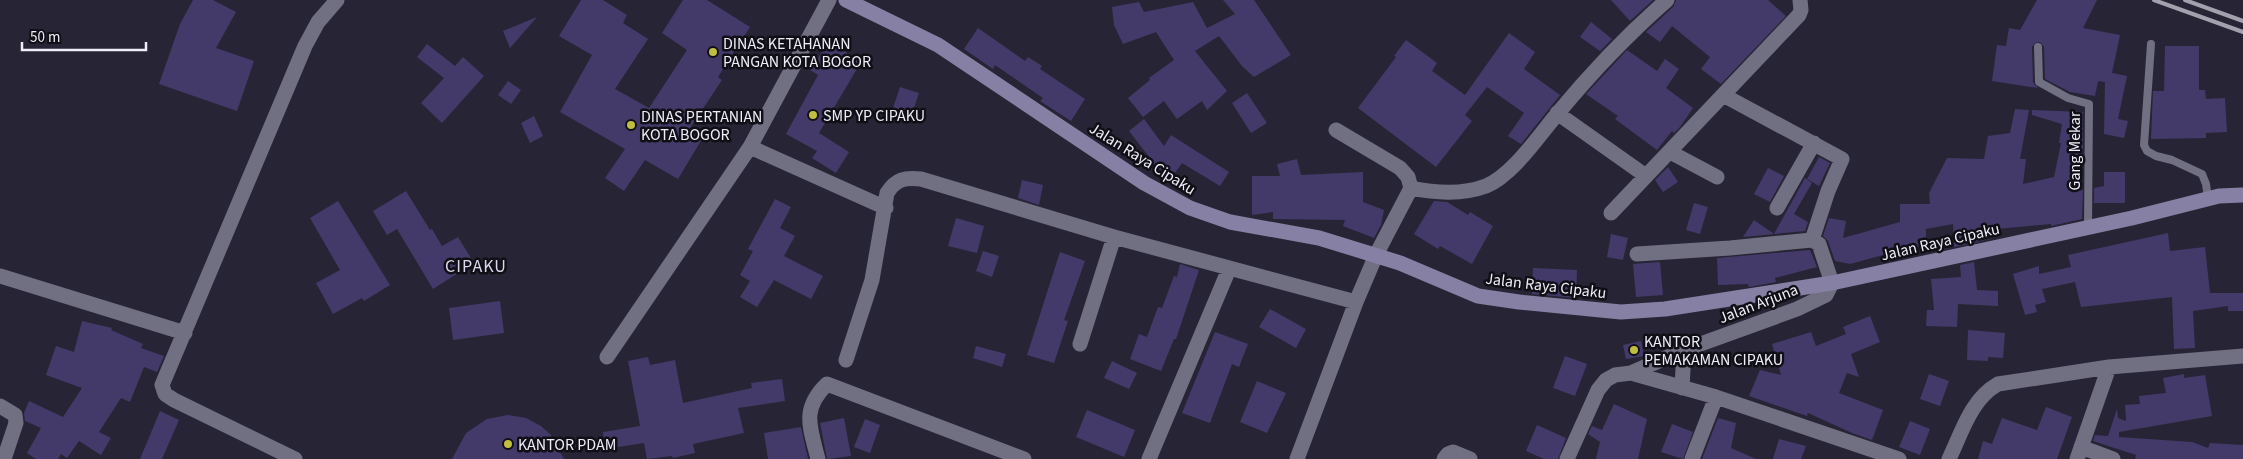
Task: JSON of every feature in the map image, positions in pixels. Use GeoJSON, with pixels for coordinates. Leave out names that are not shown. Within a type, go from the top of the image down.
{"type":"FeatureCollection","features":[{"type":"Feature","properties":{"kind":"street"},"geometry":{"type":"LineString","coordinates":[[295,459],[165,394],[162,385],[305,46],[318,22],[337,0]]}},
{"type":"Feature","properties":{"kind":"street"},"geometry":{"type":"LineString","coordinates":[[607,357],[750,147],[829,0]]}},
{"type":"Feature","properties":{"kind":"street","name":"Jalan Raya Cipaku"},"geometry":{"type":"LineString","coordinates":[[846,0],[938,45],[1144,183],[1190,208],[1230,222],[1319,238],[1400,263],[1478,296],[1519,302],[1621,312],[1664,309],[1832,284],[2088,226],[2132,218],[2208,198],[2243,195]]}},
{"type":"Feature","properties":{"kind":"street"},"geometry":{"type":"LineString","coordinates":[[1411,188],[1441,192],[1461,192],[1487,185],[1505,173],[1533,146],[1557,113],[1621,42],[1666,0]]}},
{"type":"Feature","properties":{"kind":"street"},"geometry":{"type":"LineString","coordinates":[[1611,213],[1798,15],[1802,10],[1800,0]]}},
{"type":"Feature","properties":{"kind":"street"},"geometry":{"type":"LineString","coordinates":[[1723,95],[1838,155],[1842,161],[1828,191],[1812,240]]}},
{"type":"Feature","properties":{"kind":"street"},"geometry":{"type":"LineString","coordinates":[[1557,113],[1646,176]]}},
{"type":"Feature","properties":{"kind":"street"},"geometry":{"type":"LineString","coordinates":[[1297,459],[1356,302],[1376,255],[1411,188],[1408,177],[1400,168],[1336,130]]}},
{"type":"Feature","properties":{"kind":"street"},"geometry":{"type":"LineString","coordinates":[[1778,208],[1814,143]]}},
{"type":"Feature","properties":{"kind":"street"},"geometry":{"type":"LineString","coordinates":[[750,147],[886,208]]}},
{"type":"Feature","properties":{"kind":"street"},"geometry":{"type":"LineString","coordinates":[[1670,152],[1717,177]]}},
{"type":"Feature","properties":{"kind":"street"},"geometry":{"type":"LineString","coordinates":[[846,360],[872,280],[886,208],[887,193],[893,183],[902,179],[921,179],[1114,237],[1356,302]]}},
{"type":"Feature","properties":{"kind":"street"},"geometry":{"type":"LineString","coordinates":[[1080,344],[1114,237]]}},
{"type":"Feature","properties":{"kind":"street"},"geometry":{"type":"LineString","coordinates":[[1637,254],[1812,240],[1819,244],[1832,284]]}},
{"type":"Feature","properties":{"kind":"street"},"geometry":{"type":"LineString","coordinates":[[1150,459],[1229,269]]}},
{"type":"Feature","properties":{"kind":"street"},"geometry":{"type":"LineString","coordinates":[[0,276],[185,334]]}},
{"type":"Feature","properties":{"kind":"street","name":"Jalan Arjuna"},"geometry":{"type":"LineString","coordinates":[[1566,459],[1598,390],[1606,380],[1615,375],[1631,373],[1684,350],[1797,309],[1826,295],[1832,284]]}},
{"type":"Feature","properties":{"kind":"street"},"geometry":{"type":"LineString","coordinates":[[1682,388],[1684,350]]}},
{"type":"Feature","properties":{"kind":"street"},"geometry":{"type":"LineString","coordinates":[[1949,459],[1975,405],[1988,390],[1998,384],[2109,367],[2243,356]]}},
{"type":"Feature","properties":{"kind":"street"},"geometry":{"type":"LineString","coordinates":[[2109,367],[2079,453],[2113,459]]}},
{"type":"Feature","properties":{"kind":"street"},"geometry":{"type":"LineString","coordinates":[[1631,373],[1716,397],[1899,459]]}},
{"type":"Feature","properties":{"kind":"street"},"geometry":{"type":"LineString","coordinates":[[818,459],[808,416],[812,402],[827,384],[1018,458]]}},
{"type":"Feature","properties":{"kind":"street"},"geometry":{"type":"LineString","coordinates":[[1692,459],[1716,397]]}},
{"type":"Feature","properties":{"kind":"street"},"geometry":{"type":"LineString","coordinates":[[0,406],[15,416],[16,423],[4,459]]}},
{"type":"Feature","properties":{"kind":"street"},"geometry":{"type":"LineString","coordinates":[[1444,459],[1453,452],[1470,459]]}},
{"type":"Feature","properties":{"kind":"lane"},"geometry":{"type":"LineString","coordinates":[[2151,44],[2144,144],[2147,151],[2156,156],[2172,160],[2202,174],[2208,198]]}},
{"type":"Feature","properties":{"kind":"lane","name":"Gang Mekar"},"geometry":{"type":"LineString","coordinates":[[2038,47],[2039,82],[2068,98],[2089,104],[2088,226]]}},
{"type":"Feature","properties":{"kind":"building"},"geometry":{"type":"Polygon","coordinates":[[[193,0],[213,0],[236,12],[216,48],[254,61],[237,111],[159,84],[180,24],[193,0]]]}},
{"type":"Feature","properties":{"kind":"building"},"geometry":{"type":"Polygon","coordinates":[[[581,0],[603,0],[627,15],[623,23],[648,39],[615,89],[649,108],[687,50],[662,33],[683,0],[707,0],[750,27],[718,77],[722,80],[688,131],[702,139],[678,179],[645,160],[624,191],[605,178],[625,149],[560,112],[592,55],[559,36],[581,0]]]}},
{"type":"Feature","properties":{"kind":"building"},"geometry":{"type":"Polygon","coordinates":[[[1223,0],[1254,0],[1291,55],[1254,77],[1242,66],[1219,36],[1195,51],[1227,91],[1207,110],[1202,101],[1177,119],[1164,101],[1143,117],[1128,98],[1150,80],[1149,78],[1174,60],[1156,32],[1123,44],[1114,25],[1112,7],[1139,2],[1144,12],[1193,2],[1207,28],[1235,14],[1223,0]]]}},
{"type":"Feature","properties":{"kind":"building"},"geometry":{"type":"Polygon","coordinates":[[[1611,0],[1653,0],[1630,21],[1611,0]]]}},
{"type":"Feature","properties":{"kind":"building"},"geometry":{"type":"Polygon","coordinates":[[[1676,0],[1768,0],[1786,16],[1721,84],[1701,69],[1710,57],[1672,26],[1660,42],[1646,32],[1673,7],[1676,0]]]}},
{"type":"Feature","properties":{"kind":"building"},"geometry":{"type":"Polygon","coordinates":[[[2037,0],[2097,0],[2083,28],[2120,35],[2112,73],[2127,76],[2118,119],[2128,121],[2124,138],[2104,134],[2105,82],[2098,81],[2095,96],[2070,92],[2045,79],[2044,47],[2040,42],[2035,43],[2032,47],[2033,82],[2038,88],[1992,81],[1997,45],[2006,46],[2009,28],[2020,30],[2037,0]]]}},
{"type":"Feature","properties":{"kind":"building"},"geometry":{"type":"Polygon","coordinates":[[[537,17],[510,48],[503,31],[537,17]]]}},
{"type":"Feature","properties":{"kind":"building"},"geometry":{"type":"Polygon","coordinates":[[[1591,22],[1612,39],[1600,51],[1580,37],[1591,22]]]}},
{"type":"Feature","properties":{"kind":"building"},"geometry":{"type":"Polygon","coordinates":[[[978,28],[1025,61],[1028,57],[1042,66],[1040,69],[1085,99],[1071,121],[1040,101],[1043,98],[995,65],[993,69],[964,49],[978,28]]]}},
{"type":"Feature","properties":{"kind":"building"},"geometry":{"type":"Polygon","coordinates":[[[1509,33],[1535,52],[1524,69],[1560,95],[1521,144],[1508,136],[1524,113],[1487,87],[1465,115],[1472,121],[1436,167],[1358,108],[1396,57],[1394,56],[1406,40],[1437,63],[1432,71],[1465,95],[1509,33]]]}},
{"type":"Feature","properties":{"kind":"building"},"geometry":{"type":"Polygon","coordinates":[[[829,41],[861,62],[819,133],[849,152],[836,173],[812,158],[817,151],[786,134],[818,75],[810,70],[829,41]]]}},
{"type":"Feature","properties":{"kind":"building"},"geometry":{"type":"Polygon","coordinates":[[[427,44],[455,66],[463,57],[484,76],[442,123],[421,103],[444,78],[417,57],[427,44]]]}},
{"type":"Feature","properties":{"kind":"building"},"geometry":{"type":"Polygon","coordinates":[[[2165,46],[2199,46],[2199,90],[2205,90],[2206,99],[2225,98],[2227,132],[2206,133],[2206,138],[2151,139],[2153,91],[2164,91],[2165,46]]]}},
{"type":"Feature","properties":{"kind":"building"},"geometry":{"type":"Polygon","coordinates":[[[1627,50],[1657,71],[1665,59],[1679,69],[1666,88],[1693,108],[1680,127],[1674,133],[1672,131],[1657,150],[1615,119],[1618,116],[1586,94],[1627,50]]]}},
{"type":"Feature","properties":{"kind":"building"},"geometry":{"type":"Polygon","coordinates":[[[508,81],[521,90],[511,104],[498,95],[508,81]]]}},
{"type":"Feature","properties":{"kind":"building"},"geometry":{"type":"Polygon","coordinates":[[[900,87],[919,93],[912,114],[893,108],[900,87]]]}},
{"type":"Feature","properties":{"kind":"building"},"geometry":{"type":"Polygon","coordinates":[[[1247,93],[1267,123],[1251,133],[1232,103],[1247,93]]]}},
{"type":"Feature","properties":{"kind":"building"},"geometry":{"type":"Polygon","coordinates":[[[2015,109],[2029,110],[2020,159],[2026,159],[2023,184],[2054,177],[2061,143],[2059,143],[2062,124],[2032,115],[2032,110],[2083,112],[2083,150],[2074,192],[2083,190],[2082,219],[2051,226],[2051,224],[1985,230],[1985,240],[1954,247],[1953,224],[1926,229],[1926,247],[1893,247],[1894,252],[1850,264],[1835,261],[1828,241],[1823,236],[1829,218],[1846,221],[1843,238],[1900,222],[1900,204],[1930,204],[1929,193],[1947,158],[1984,159],[1988,136],[2010,133],[2015,109]]]}},
{"type":"Feature","properties":{"kind":"building"},"geometry":{"type":"Polygon","coordinates":[[[534,116],[543,136],[530,143],[521,123],[534,116]]]}},
{"type":"Feature","properties":{"kind":"building"},"geometry":{"type":"Polygon","coordinates":[[[1144,119],[1164,146],[1171,135],[1229,172],[1220,186],[1182,163],[1172,177],[1152,164],[1153,162],[1129,131],[1144,119]]]}},
{"type":"Feature","properties":{"kind":"building"},"geometry":{"type":"Polygon","coordinates":[[[1819,157],[1830,163],[1819,186],[1807,179],[1819,157]]]}},
{"type":"Feature","properties":{"kind":"building"},"geometry":{"type":"Polygon","coordinates":[[[1297,159],[1301,175],[1363,172],[1363,202],[1384,210],[1381,225],[1374,238],[1343,226],[1345,220],[1273,219],[1273,212],[1252,215],[1252,176],[1280,176],[1277,164],[1297,159]]]}},
{"type":"Feature","properties":{"kind":"building"},"geometry":{"type":"Polygon","coordinates":[[[1668,167],[1678,182],[1663,192],[1655,180],[1668,167]]]}},
{"type":"Feature","properties":{"kind":"building"},"geometry":{"type":"Polygon","coordinates":[[[1768,168],[1784,176],[1770,202],[1754,194],[1768,168]]]}},
{"type":"Feature","properties":{"kind":"building"},"geometry":{"type":"Polygon","coordinates":[[[2104,172],[2125,172],[2125,203],[2094,203],[2094,188],[2104,186],[2104,172]]]}},
{"type":"Feature","properties":{"kind":"building"},"geometry":{"type":"Polygon","coordinates":[[[1805,178],[1812,183],[1794,214],[1808,222],[1805,231],[1774,234],[1805,178]]]}},
{"type":"Feature","properties":{"kind":"building"},"geometry":{"type":"Polygon","coordinates":[[[1022,180],[1043,185],[1039,205],[1018,198],[1022,180]]]}},
{"type":"Feature","properties":{"kind":"building"},"geometry":{"type":"Polygon","coordinates":[[[406,191],[442,246],[458,237],[474,263],[433,289],[397,229],[387,235],[373,211],[406,191]]]}},
{"type":"Feature","properties":{"kind":"building"},"geometry":{"type":"Polygon","coordinates":[[[775,199],[791,207],[780,228],[795,236],[784,256],[823,276],[811,299],[774,280],[757,307],[740,297],[750,281],[740,275],[753,251],[748,249],[775,199]]]}},
{"type":"Feature","properties":{"kind":"building"},"geometry":{"type":"Polygon","coordinates":[[[338,201],[390,285],[364,301],[362,298],[333,314],[316,283],[340,270],[310,218],[338,201]]]}},
{"type":"Feature","properties":{"kind":"building"},"geometry":{"type":"Polygon","coordinates":[[[1434,201],[1447,202],[1468,215],[1470,212],[1493,226],[1472,264],[1440,246],[1438,249],[1414,234],[1434,201]]]}},
{"type":"Feature","properties":{"kind":"building"},"geometry":{"type":"Polygon","coordinates":[[[1694,203],[1708,207],[1700,234],[1686,230],[1694,203]]]}},
{"type":"Feature","properties":{"kind":"building"},"geometry":{"type":"Polygon","coordinates":[[[956,218],[984,226],[977,253],[948,246],[956,218]]]}},
{"type":"Feature","properties":{"kind":"building"},"geometry":{"type":"Polygon","coordinates":[[[1754,220],[1774,234],[1743,237],[1754,220]]]}},
{"type":"Feature","properties":{"kind":"building"},"geometry":{"type":"Polygon","coordinates":[[[2168,233],[2170,251],[2205,247],[2210,293],[2243,293],[2243,311],[2228,311],[2228,306],[2193,311],[2195,348],[2174,349],[2172,297],[2081,307],[2075,282],[2042,289],[2046,302],[2035,305],[2037,312],[2025,315],[2013,274],[2039,266],[2039,274],[2071,267],[2068,255],[2168,233]]]}},
{"type":"Feature","properties":{"kind":"building"},"geometry":{"type":"Polygon","coordinates":[[[1611,234],[1628,238],[1623,260],[1607,257],[1611,234]]]}},
{"type":"Feature","properties":{"kind":"building"},"geometry":{"type":"Polygon","coordinates":[[[1810,250],[1817,267],[1775,278],[1776,282],[1749,287],[1748,284],[1718,285],[1717,258],[1810,250]]]}},
{"type":"Feature","properties":{"kind":"building"},"geometry":{"type":"Polygon","coordinates":[[[983,251],[999,256],[992,277],[976,271],[983,251]]]}},
{"type":"Feature","properties":{"kind":"building"},"geometry":{"type":"Polygon","coordinates":[[[1060,252],[1085,261],[1064,320],[1068,321],[1054,363],[1027,355],[1060,252]]]}},
{"type":"Feature","properties":{"kind":"building"},"geometry":{"type":"Polygon","coordinates":[[[1660,262],[1663,295],[1636,297],[1633,264],[1660,262]]]}},
{"type":"Feature","properties":{"kind":"building"},"geometry":{"type":"Polygon","coordinates":[[[1974,262],[1977,290],[1998,291],[1998,306],[1958,304],[1957,327],[1926,326],[1927,310],[1934,310],[1931,279],[1961,277],[1960,265],[1974,262]]]}},
{"type":"Feature","properties":{"kind":"building"},"geometry":{"type":"Polygon","coordinates":[[[1180,264],[1199,270],[1176,339],[1174,339],[1161,371],[1130,359],[1139,334],[1147,337],[1158,307],[1162,308],[1174,276],[1177,277],[1180,264]]]}},
{"type":"Feature","properties":{"kind":"building"},"geometry":{"type":"Polygon","coordinates":[[[1533,268],[1577,270],[1576,298],[1532,294],[1533,268]]]}},
{"type":"Feature","properties":{"kind":"building"},"geometry":{"type":"Polygon","coordinates":[[[500,301],[504,333],[453,340],[449,308],[500,301]]]}},
{"type":"Feature","properties":{"kind":"building"},"geometry":{"type":"Polygon","coordinates":[[[1270,309],[1306,329],[1296,348],[1259,327],[1270,309]]]}},
{"type":"Feature","properties":{"kind":"building"},"geometry":{"type":"Polygon","coordinates":[[[1870,316],[1880,342],[1851,354],[1859,377],[1847,373],[1839,393],[1883,410],[1872,440],[1808,413],[1807,416],[1749,396],[1760,370],[1781,375],[1772,344],[1811,332],[1816,346],[1846,334],[1843,327],[1870,316]]]}},
{"type":"Feature","properties":{"kind":"building"},"geometry":{"type":"Polygon","coordinates":[[[82,321],[112,328],[111,330],[143,344],[141,348],[164,356],[157,372],[144,367],[130,402],[121,398],[99,432],[111,438],[101,455],[79,441],[67,458],[61,454],[58,459],[36,459],[27,453],[41,428],[25,421],[24,413],[29,401],[63,417],[82,388],[46,375],[56,346],[74,352],[82,321]]]}},
{"type":"Feature","properties":{"kind":"building"},"geometry":{"type":"Polygon","coordinates":[[[1968,330],[2005,333],[2003,358],[1988,357],[1988,361],[1967,360],[1968,330]]]}},
{"type":"Feature","properties":{"kind":"building"},"geometry":{"type":"Polygon","coordinates":[[[1215,332],[1248,344],[1239,367],[1232,364],[1210,423],[1182,413],[1215,332]]]}},
{"type":"Feature","properties":{"kind":"building","name":"KANTOR PEMAKAMAN CIPAKU"},"geometry":{"type":"Polygon","coordinates":[[[1641,341],[1644,356],[1626,359],[1623,345],[1641,341]]]}},
{"type":"Feature","properties":{"kind":"building"},"geometry":{"type":"Polygon","coordinates":[[[976,346],[1006,354],[1002,367],[973,358],[976,346]]]}},
{"type":"Feature","properties":{"kind":"building"},"geometry":{"type":"Polygon","coordinates":[[[1565,356],[1587,364],[1575,396],[1553,388],[1565,356]]]}},
{"type":"Feature","properties":{"kind":"building"},"geometry":{"type":"Polygon","coordinates":[[[648,357],[650,365],[675,360],[683,403],[752,388],[751,383],[782,379],[785,401],[738,408],[744,433],[693,444],[695,453],[673,458],[672,456],[647,459],[644,443],[605,449],[603,432],[640,426],[628,361],[648,357]]]}},
{"type":"Feature","properties":{"kind":"building"},"geometry":{"type":"Polygon","coordinates":[[[1112,361],[1137,373],[1129,389],[1104,378],[1112,361]]]}},
{"type":"Feature","properties":{"kind":"building"},"geometry":{"type":"Polygon","coordinates":[[[1929,374],[1949,381],[1940,406],[1920,399],[1929,374]]]}},
{"type":"Feature","properties":{"kind":"building"},"geometry":{"type":"Polygon","coordinates":[[[2184,374],[2184,378],[2205,375],[2212,416],[2119,432],[2119,437],[2192,442],[2208,448],[2210,443],[2243,445],[2243,459],[2135,459],[2136,455],[2093,441],[2095,435],[2108,436],[2117,409],[2118,418],[2126,421],[2125,405],[2140,404],[2139,396],[2166,393],[2163,378],[2184,374]]]}},
{"type":"Feature","properties":{"kind":"building"},"geometry":{"type":"Polygon","coordinates":[[[1257,381],[1286,393],[1267,433],[1240,422],[1257,381]]]}},
{"type":"Feature","properties":{"kind":"building"},"geometry":{"type":"Polygon","coordinates":[[[1614,404],[1647,419],[1638,459],[1596,459],[1600,442],[1588,434],[1592,426],[1602,430],[1614,404]]]}},
{"type":"Feature","properties":{"kind":"building"},"geometry":{"type":"Polygon","coordinates":[[[2046,407],[2072,417],[2057,459],[1978,459],[1983,441],[1992,444],[2002,418],[2037,430],[2046,407]]]}},
{"type":"Feature","properties":{"kind":"building"},"geometry":{"type":"Polygon","coordinates":[[[1087,410],[1135,430],[1124,457],[1076,437],[1087,410]]]}},
{"type":"Feature","properties":{"kind":"building"},"geometry":{"type":"Polygon","coordinates":[[[160,411],[179,420],[162,459],[140,459],[160,411]]]}},
{"type":"Feature","properties":{"kind":"building","name":"KANTOR PDAM"},"geometry":{"type":"Polygon","coordinates":[[[508,415],[526,418],[541,426],[551,435],[564,459],[452,459],[466,433],[487,419],[508,415]]]}},
{"type":"Feature","properties":{"kind":"building"},"geometry":{"type":"Polygon","coordinates":[[[844,418],[851,456],[827,459],[820,423],[844,418]]]}},
{"type":"Feature","properties":{"kind":"building"},"geometry":{"type":"Polygon","coordinates":[[[1718,418],[1736,423],[1731,448],[1756,459],[1702,459],[1718,418]]]}},
{"type":"Feature","properties":{"kind":"building"},"geometry":{"type":"Polygon","coordinates":[[[865,419],[880,425],[870,453],[854,447],[865,419]]]}},
{"type":"Feature","properties":{"kind":"building"},"geometry":{"type":"Polygon","coordinates":[[[1910,421],[1930,429],[1920,455],[1899,447],[1910,421]]]}},
{"type":"Feature","properties":{"kind":"building"},"geometry":{"type":"Polygon","coordinates":[[[1672,424],[1693,432],[1683,459],[1661,452],[1672,424]]]}},
{"type":"Feature","properties":{"kind":"building"},"geometry":{"type":"Polygon","coordinates":[[[1537,425],[1566,438],[1558,459],[1544,459],[1526,451],[1537,425]]]}},
{"type":"Feature","properties":{"kind":"building"},"geometry":{"type":"Polygon","coordinates":[[[801,427],[808,459],[768,459],[764,433],[801,427]]]}},
{"type":"Feature","properties":{"kind":"building"},"geometry":{"type":"Polygon","coordinates":[[[1779,439],[1806,446],[1801,459],[1773,459],[1779,439]]]}},
{"type":"Feature","properties":{"kind":"railway"},"geometry":{"type":"LineString","coordinates":[[2154,0],[2243,32]]}},
{"type":"Feature","properties":{"kind":"railway"},"geometry":{"type":"LineString","coordinates":[[2185,0],[2243,21]]}},
{"type":"Feature","properties":{"kind":"place","name":"DINAS KETAHANAN PANGAN KOTA BOGOR"},"geometry":{"type":"Point","coordinates":[713,52]}},
{"type":"Feature","properties":{"kind":"place","name":"SMP YP CIPAKU"},"geometry":{"type":"Point","coordinates":[813,115]}},
{"type":"Feature","properties":{"kind":"place","name":"DINAS PERTANIAN KOTA BOGOR"},"geometry":{"type":"Point","coordinates":[631,125]}},
{"type":"Feature","properties":{"kind":"place","name":"KANTOR PEMAKAMAN CIPAKU"},"geometry":{"type":"Point","coordinates":[1634,350]}},
{"type":"Feature","properties":{"kind":"place","name":"KANTOR PDAM"},"geometry":{"type":"Point","coordinates":[508,444]}},
{"type":"Feature","properties":{"kind":"district","name":"CIPAKU"},"geometry":{"type":"Point","coordinates":[476,266]}}]}
